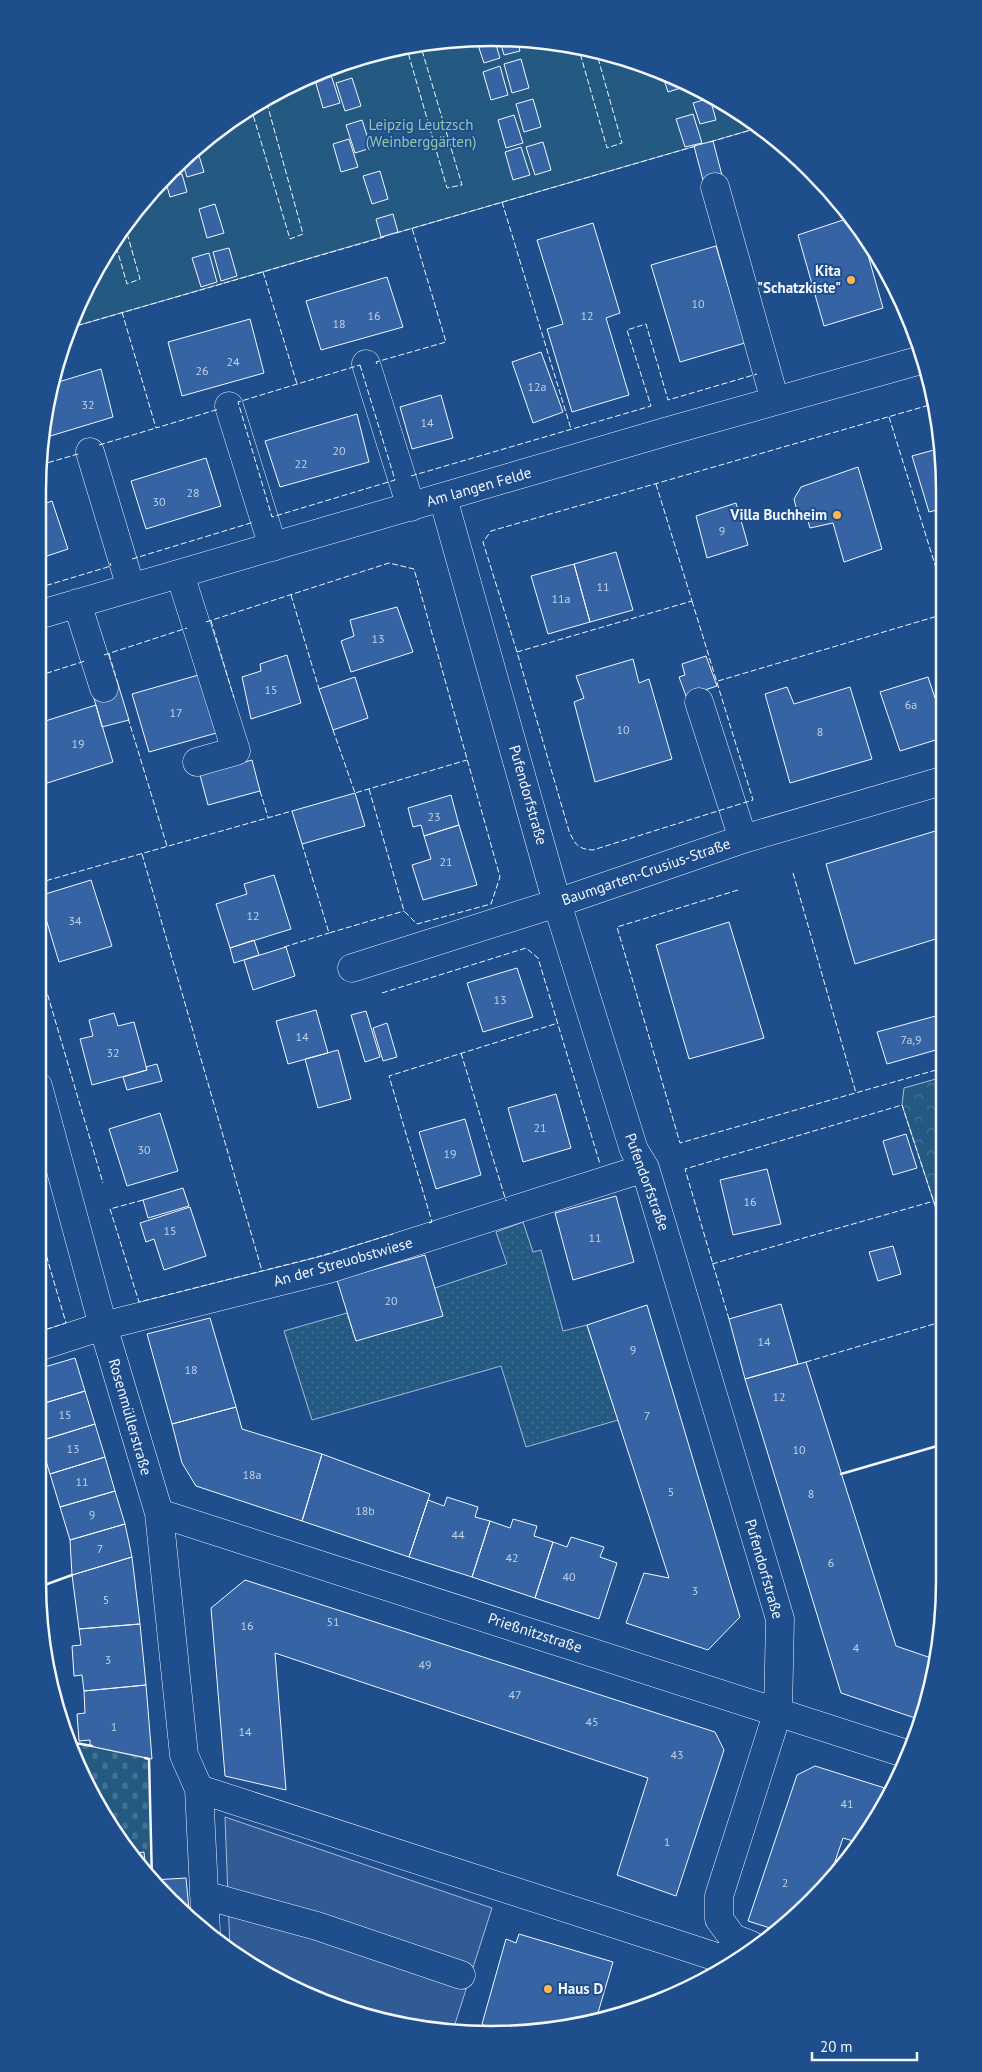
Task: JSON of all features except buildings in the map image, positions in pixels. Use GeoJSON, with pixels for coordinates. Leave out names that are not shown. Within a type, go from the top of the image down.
{"type":"FeatureCollection","features":[{"type":"Feature","properties":{"kind":"street"},"geometry":{"type":"LineString","coordinates":[[715,188],[775,401]]}},
{"type":"Feature","properties":{"kind":"street","name":"Am langen Felde"},"geometry":{"type":"LineString","coordinates":[[46,613],[916,362]]}},
{"type":"Feature","properties":{"kind":"street"},"geometry":{"type":"LineString","coordinates":[[366,364],[411,507]]}},
{"type":"Feature","properties":{"kind":"street"},"geometry":{"type":"LineString","coordinates":[[229,406],[273,547]]}},
{"type":"Feature","properties":{"kind":"street"},"geometry":{"type":"LineString","coordinates":[[90,452],[131,588]]}},
{"type":"Feature","properties":{"kind":"street","name":"Pufendorfstraße"},"geometry":{"type":"LineString","coordinates":[[443,498],[557,903],[634,1150],[645,1168],[780,1620],[778,1711],[718,1896],[719,1918],[733,1938],[748,1944]]}},
{"type":"Feature","properties":{"kind":"street"},"geometry":{"type":"LineString","coordinates":[[180,574],[236,751],[197,762]]}},
{"type":"Feature","properties":{"kind":"street"},"geometry":{"type":"LineString","coordinates":[[77,603],[104,688]]}},
{"type":"Feature","properties":{"kind":"street"},"geometry":{"type":"LineString","coordinates":[[699,702],[743,839]]}},
{"type":"Feature","properties":{"kind":"street","name":"Baumgarten-Crusius-Straße"},"geometry":{"type":"LineString","coordinates":[[352,968],[557,903],[743,839],[936,783]]}},
{"type":"Feature","properties":{"kind":"street","name":"Rosenmüllerstraße"},"geometry":{"type":"LineString","coordinates":[[46,1115],[104,1326],[159,1514],[184,1755],[199,1789]]}},
{"type":"Feature","properties":{"kind":"street","name":"An der Streuobstwiese"},"geometry":{"type":"LineString","coordinates":[[46,1344],[104,1326],[329,1269],[645,1168]]}},
{"type":"Feature","properties":{"kind":"street","name":"Prießnitzstraße"},"geometry":{"type":"LineString","coordinates":[[159,1514],[901,1752]]}},
{"type":"Feature","properties":{"kind":"street"},"geometry":{"type":"LineString","coordinates":[[205,1921],[199,1789],[724,1959]]}},
{"type":"Feature","properties":{"kind":"street"},"geometry":{"type":"LineString","coordinates":[[204,1895],[316,1926],[461,1975]]}},
{"type":"Feature","properties":{"kind":"green space","name":"Leipzig Leutzsch (Weinberggärten)"},"geometry":{"type":"Polygon","coordinates":[[[491,46],[549,50],[578,55],[606,61],[661,80],[688,92],[751,130],[78,325],[92,294],[106,269],[138,220],[198,157],[244,121],[294,92],[321,80],[376,61],[433,50],[491,46]]]}},
{"type":"Feature","properties":{"kind":"green space"},"geometry":{"type":"Polygon","coordinates":[[[936,1079],[936,1209],[902,1105],[904,1088],[936,1079]]]}},
{"type":"Feature","properties":{"kind":"green space"},"geometry":{"type":"Polygon","coordinates":[[[523,1222],[533,1252],[541,1250],[563,1331],[587,1325],[618,1420],[526,1447],[501,1366],[312,1420],[284,1331],[347,1313],[356,1341],[435,1288],[507,1264],[496,1232],[523,1222]]]}},
{"type":"Feature","properties":{"kind":"green space"},"geometry":{"type":"Polygon","coordinates":[[[77,1744],[149,1759],[152,1868],[121,1828],[106,1803],[92,1778],[77,1744]]]}},
{"type":"Feature","properties":{"kind":"shaded area"},"geometry":{"type":"Polygon","coordinates":[[[225,1817],[492,1908],[455,2024],[376,2011],[321,1992],[269,1966],[230,1941],[225,1817]]]}},
{"type":"Feature","properties":{"kind":"fence"},"geometry":{"type":"LineString","coordinates":[[409,54],[447,188],[462,185],[422,52]]}},
{"type":"Feature","properties":{"kind":"fence"},"geometry":{"type":"LineString","coordinates":[[581,56],[607,148],[622,143],[598,59]]}},
{"type":"Feature","properties":{"kind":"fence"},"geometry":{"type":"LineString","coordinates":[[253,115],[290,239],[303,234],[268,107]]}},
{"type":"Feature","properties":{"kind":"fence"},"geometry":{"type":"LineString","coordinates":[[710,142],[751,130]]}},
{"type":"Feature","properties":{"kind":"fence"},"geometry":{"type":"LineString","coordinates":[[396,233],[696,146]]}},
{"type":"Feature","properties":{"kind":"fence"},"geometry":{"type":"LineString","coordinates":[[502,202],[571,429]]}},
{"type":"Feature","properties":{"kind":"fence"},"geometry":{"type":"LineString","coordinates":[[377,364],[376,362],[446,342],[412,228]]}},
{"type":"Feature","properties":{"kind":"fence"},"geometry":{"type":"LineString","coordinates":[[117,250],[127,284],[140,279],[127,235]]}},
{"type":"Feature","properties":{"kind":"fence"},"geometry":{"type":"LineString","coordinates":[[78,325],[384,237]]}},
{"type":"Feature","properties":{"kind":"fence"},"geometry":{"type":"LineString","coordinates":[[263,272],[297,384]]}},
{"type":"Feature","properties":{"kind":"fence"},"geometry":{"type":"LineString","coordinates":[[122,312],[156,428],[219,409]]}},
{"type":"Feature","properties":{"kind":"fence"},"geometry":{"type":"LineString","coordinates":[[411,476],[651,406],[627,330],[646,324],[668,400],[757,374]]}},
{"type":"Feature","properties":{"kind":"fence"},"geometry":{"type":"LineString","coordinates":[[360,365],[395,480],[272,517],[238,402],[360,365]]}},
{"type":"Feature","properties":{"kind":"fence"},"geometry":{"type":"LineString","coordinates":[[517,652],[483,542],[491,531],[927,406]]}},
{"type":"Feature","properties":{"kind":"fence"},"geometry":{"type":"LineString","coordinates":[[889,417],[936,568]]}},
{"type":"Feature","properties":{"kind":"fence"},"geometry":{"type":"LineString","coordinates":[[99,445],[156,428]]}},
{"type":"Feature","properties":{"kind":"fence"},"geometry":{"type":"LineString","coordinates":[[47,463],[78,454],[79,457]]}},
{"type":"Feature","properties":{"kind":"fence"},"geometry":{"type":"LineString","coordinates":[[656,484],[692,601]]}},
{"type":"Feature","properties":{"kind":"fence"},"geometry":{"type":"LineString","coordinates":[[132,559],[254,522]]}},
{"type":"Feature","properties":{"kind":"fence"},"geometry":{"type":"LineString","coordinates":[[46,586],[111,566],[110,563]]}},
{"type":"Feature","properties":{"kind":"fence"},"geometry":{"type":"LineString","coordinates":[[206,622],[389,563],[414,569],[500,877],[491,904],[417,924],[404,911],[369,789]]}},
{"type":"Feature","properties":{"kind":"fence"},"geometry":{"type":"LineString","coordinates":[[291,595],[319,689]]}},
{"type":"Feature","properties":{"kind":"fence"},"geometry":{"type":"LineString","coordinates":[[692,601],[753,800],[593,850],[580,847],[569,831],[517,652],[692,601]]}},
{"type":"Feature","properties":{"kind":"fence"},"geometry":{"type":"LineString","coordinates":[[718,681],[936,616]]}},
{"type":"Feature","properties":{"kind":"fence"},"geometry":{"type":"LineString","coordinates":[[211,621],[234,698]]}},
{"type":"Feature","properties":{"kind":"fence"},"geometry":{"type":"LineString","coordinates":[[104,655],[187,628]]}},
{"type":"Feature","properties":{"kind":"fence"},"geometry":{"type":"LineString","coordinates":[[109,654],[119,687]]}},
{"type":"Feature","properties":{"kind":"fence"},"geometry":{"type":"LineString","coordinates":[[46,673],[85,661]]}},
{"type":"Feature","properties":{"kind":"fence"},"geometry":{"type":"LineString","coordinates":[[128,718],[167,846]]}},
{"type":"Feature","properties":{"kind":"fence"},"geometry":{"type":"LineString","coordinates":[[333,730],[355,793],[467,760]]}},
{"type":"Feature","properties":{"kind":"fence"},"geometry":{"type":"LineString","coordinates":[[260,791],[268,817]]}},
{"type":"Feature","properties":{"kind":"fence"},"geometry":{"type":"LineString","coordinates":[[46,881],[292,811]]}},
{"type":"Feature","properties":{"kind":"fence"},"geometry":{"type":"LineString","coordinates":[[302,844],[329,933],[404,911]]}},
{"type":"Feature","properties":{"kind":"fence"},"geometry":{"type":"LineString","coordinates":[[142,854],[262,1271]]}},
{"type":"Feature","properties":{"kind":"fence"},"geometry":{"type":"LineString","coordinates":[[793,873],[856,1093]]}},
{"type":"Feature","properties":{"kind":"fence"},"geometry":{"type":"LineString","coordinates":[[738,890],[617,927],[680,1143],[936,1070]]}},
{"type":"Feature","properties":{"kind":"fence"},"geometry":{"type":"LineString","coordinates":[[284,947],[329,933]]}},
{"type":"Feature","properties":{"kind":"fence"},"geometry":{"type":"LineString","coordinates":[[382,993],[526,948],[538,958],[600,1164]]}},
{"type":"Feature","properties":{"kind":"fence"},"geometry":{"type":"LineString","coordinates":[[46,989],[103,1183]]}},
{"type":"Feature","properties":{"kind":"fence"},"geometry":{"type":"LineString","coordinates":[[429,1223],[432,1222],[389,1076],[558,1023]]}},
{"type":"Feature","properties":{"kind":"fence"},"geometry":{"type":"LineString","coordinates":[[461,1053],[506,1201]]}},
{"type":"Feature","properties":{"kind":"fence"},"geometry":{"type":"LineString","coordinates":[[729,1319],[685,1169],[902,1105],[936,1209]]}},
{"type":"Feature","properties":{"kind":"fence"},"geometry":{"type":"LineString","coordinates":[[143,1200],[110,1209],[139,1302],[317,1257],[393,1234]]}},
{"type":"Feature","properties":{"kind":"fence"},"geometry":{"type":"LineString","coordinates":[[712,1264],[934,1201]]}},
{"type":"Feature","properties":{"kind":"fence"},"geometry":{"type":"LineString","coordinates":[[46,1254],[66,1323],[46,1329]]}},
{"type":"Feature","properties":{"kind":"fence"},"geometry":{"type":"LineString","coordinates":[[806,1362],[936,1323]]}},
{"type":"Feature","properties":{"kind":"wall"},"geometry":{"type":"LineString","coordinates":[[841,1474],[936,1446]]}},
{"type":"Feature","properties":{"kind":"wall"},"geometry":{"type":"LineString","coordinates":[[46,1584],[72,1575]]}},
{"type":"Feature","properties":{"kind":"wall"},"geometry":{"type":"LineString","coordinates":[[77,1743],[92,1746]]}},
{"type":"Feature","properties":{"kind":"wall"},"geometry":{"type":"LineString","coordinates":[[145,1758],[149,1759],[152,1868]]}},
{"type":"Feature","properties":{"kind":"place","name":"Kita \"Schatzkiste\""},"geometry":{"type":"Point","coordinates":[851,280]}},
{"type":"Feature","properties":{"kind":"place","name":"Villa Buchheim"},"geometry":{"type":"Point","coordinates":[837,515]}},
{"type":"Feature","properties":{"kind":"place","name":"Haus D"},"geometry":{"type":"Point","coordinates":[548,1989]}}]}
